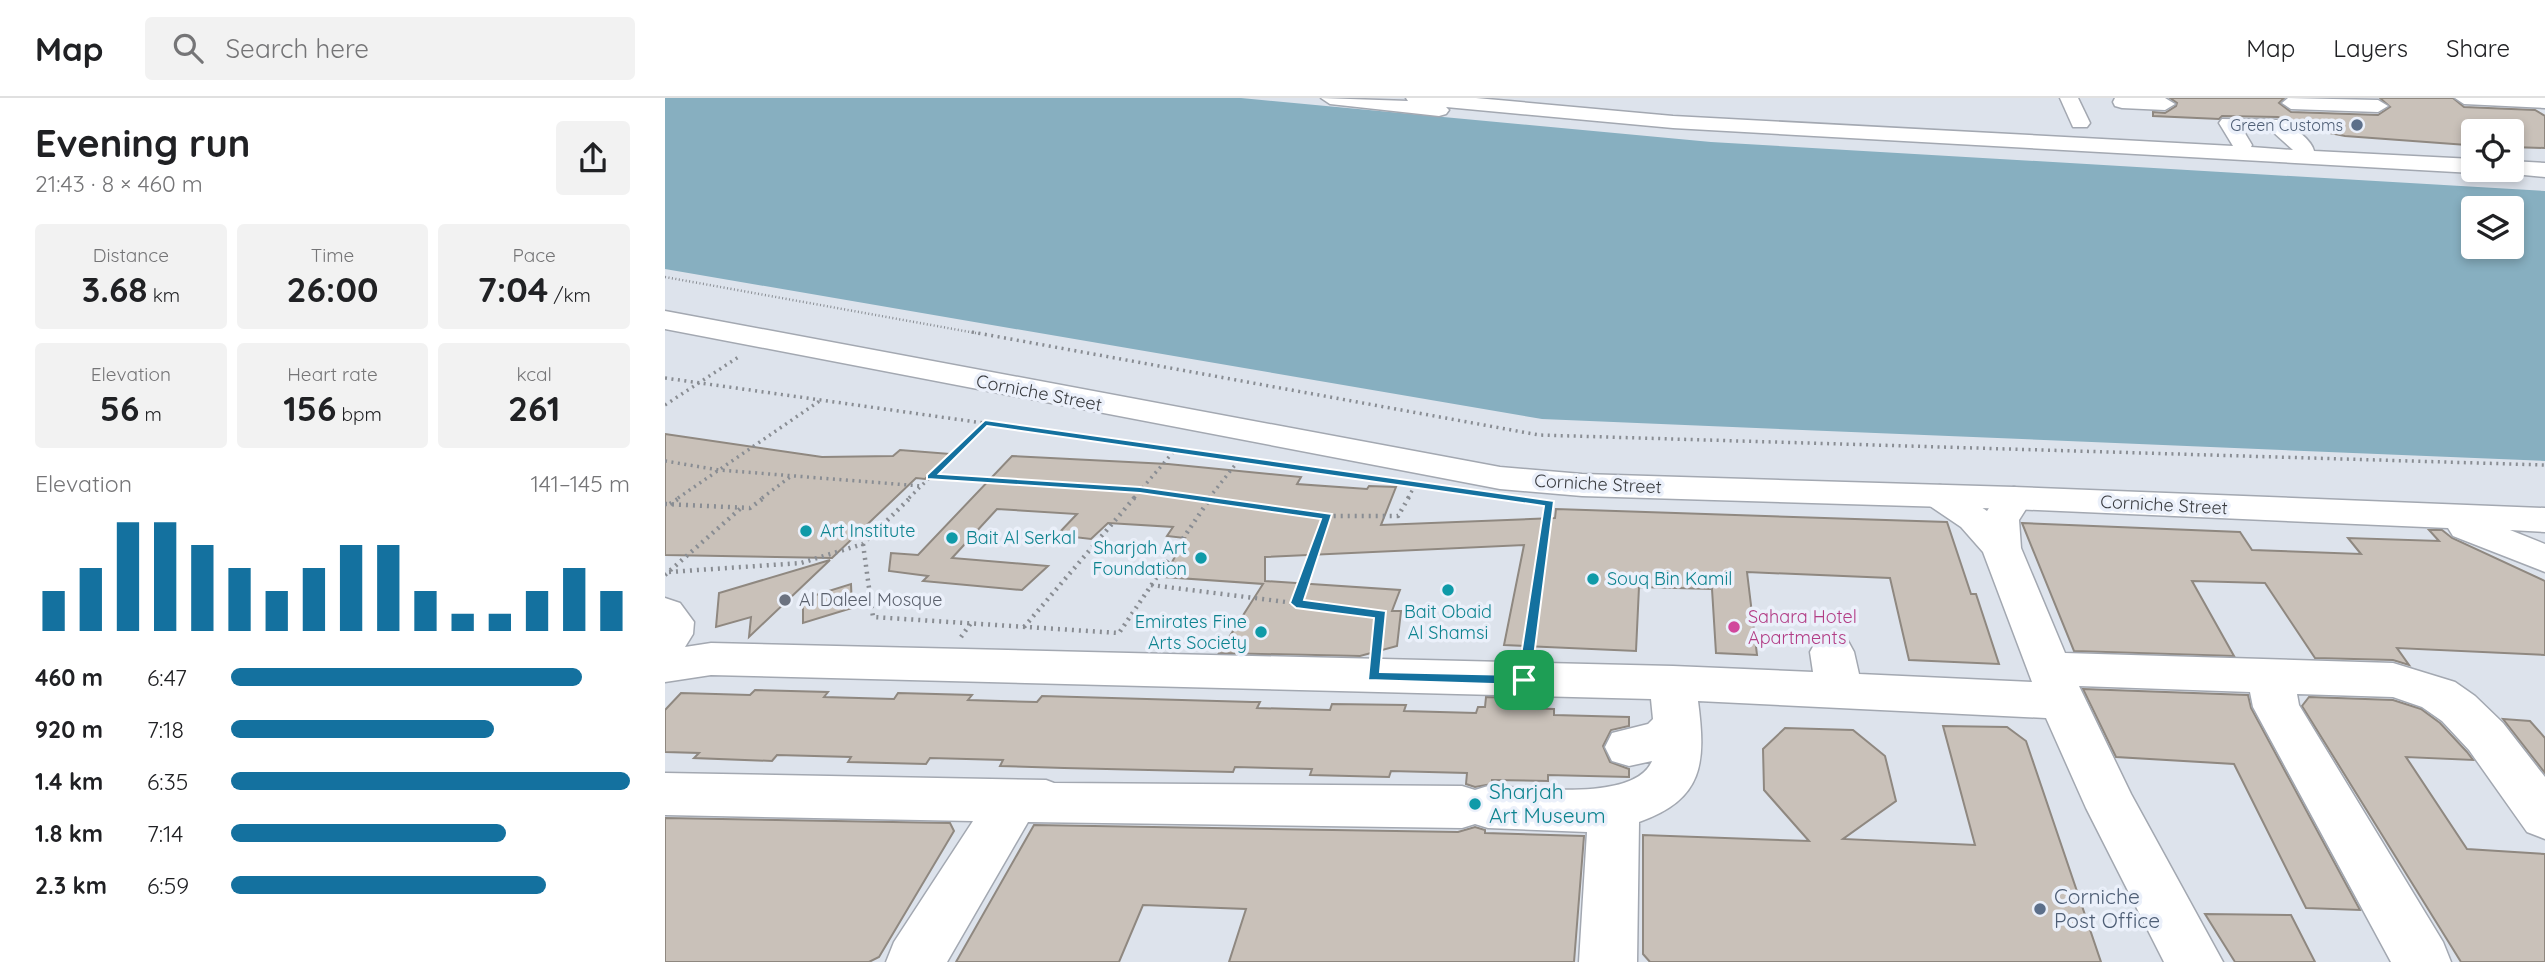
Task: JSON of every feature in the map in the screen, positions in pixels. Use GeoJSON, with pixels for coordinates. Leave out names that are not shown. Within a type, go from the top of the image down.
{"type":"FeatureCollection","features":[{"type":"Feature","properties":{"kind":"street"},"geometry":{"type":"LineString","coordinates":[[1330,98],[2461,156]]}},
{"type":"Feature","properties":{"kind":"street"},"geometry":{"type":"LineString","coordinates":[[1415,98],[1552,112],[1903,140],[1971,149],[1986,146],[1990,140],[2461,165]]}},
{"type":"Feature","properties":{"kind":"street"},"geometry":{"type":"LineString","coordinates":[[2069,98],[2080,123]]}},
{"type":"Feature","properties":{"kind":"street"},"geometry":{"type":"LineString","coordinates":[[2464,98],[2545,102]]}},
{"type":"Feature","properties":{"kind":"street"},"geometry":{"type":"LineString","coordinates":[[2501,100],[2535,122]]}},
{"type":"Feature","properties":{"kind":"street"},"geometry":{"type":"LineString","coordinates":[[2298,101],[2378,106]]}},
{"type":"Feature","properties":{"kind":"street"},"geometry":{"type":"LineString","coordinates":[[2122,102],[2166,106]]}},
{"type":"Feature","properties":{"kind":"street"},"geometry":{"type":"LineString","coordinates":[[1593,126],[1903,140]]}},
{"type":"Feature","properties":{"kind":"street"},"geometry":{"type":"LineString","coordinates":[[2524,160],[2545,161]]}},
{"type":"Feature","properties":{"kind":"street"},"geometry":{"type":"LineString","coordinates":[[2524,169],[2545,170]]}},
{"type":"Feature","properties":{"kind":"street","name":"Corniche Street"},"geometry":{"type":"LineString","coordinates":[[665,304],[884,347],[1543,463],[2536,513]]}},
{"type":"Feature","properties":{"kind":"street","name":"Corniche Street"},"geometry":{"type":"LineString","coordinates":[[665,320],[1500,478],[1582,485],[2014,498],[2442,517],[2536,513]]}},
{"type":"Feature","properties":{"kind":"street"},"geometry":{"type":"LineString","coordinates":[[1940,496],[1974,519],[2000,548],[2056,685],[2112,808],[2194,962]]}},
{"type":"Feature","properties":{"kind":"street"},"geometry":{"type":"LineString","coordinates":[[2000,548],[2000,520],[2014,498]]}},
{"type":"Feature","properties":{"kind":"street"},"geometry":{"type":"LineString","coordinates":[[2442,517],[2545,559]]}},
{"type":"Feature","properties":{"kind":"street"},"geometry":{"type":"LineString","coordinates":[[665,643],[671,634],[673,622],[666,587]]}},
{"type":"Feature","properties":{"kind":"street"},"geometry":{"type":"LineString","coordinates":[[665,666],[711,659],[1524,680],[1674,704],[1836,671],[2056,685],[2274,677],[2393,680],[2417,685],[2443,696],[2463,712],[2545,817]]}},
{"type":"Feature","properties":{"kind":"street"},"geometry":{"type":"LineString","coordinates":[[2274,677],[2272,685],[2276,707],[2422,962]]}},
{"type":"Feature","properties":{"kind":"street"},"geometry":{"type":"LineString","coordinates":[[1629,747],[1662,740],[1674,704]]}},
{"type":"Feature","properties":{"kind":"street"},"geometry":{"type":"LineString","coordinates":[[665,794],[1614,809],[1647,799],[1671,777],[1676,761],[1674,704]]}},
{"type":"Feature","properties":{"kind":"street"},"geometry":{"type":"LineString","coordinates":[[915,962],[1040,801]]}},
{"type":"Feature","properties":{"kind":"street"},"geometry":{"type":"LineString","coordinates":[[1608,962],[1614,809]]}},
{"type":"Feature","properties":{"kind":"path"},"geometry":{"type":"LineString","coordinates":[[665,277],[1539,435],[2545,465]]}},
{"type":"Feature","properties":{"kind":"path"},"geometry":{"type":"LineString","coordinates":[[665,405],[765,341]]}},
{"type":"Feature","properties":{"kind":"path"},"geometry":{"type":"LineString","coordinates":[[665,378],[1334,473]]}},
{"type":"Feature","properties":{"kind":"path"},"geometry":{"type":"LineString","coordinates":[[667,504],[821,400]]}},
{"type":"Feature","properties":{"kind":"path"},"geometry":{"type":"LineString","coordinates":[[666,587],[801,564],[863,544],[985,423]]}},
{"type":"Feature","properties":{"kind":"path"},"geometry":{"type":"LineString","coordinates":[[1024,627],[1174,450]]}},
{"type":"Feature","properties":{"kind":"path"},"geometry":{"type":"LineString","coordinates":[[863,544],[873,617],[1119,633],[1209,500],[1240,460]]}},
{"type":"Feature","properties":{"kind":"path"},"geometry":{"type":"LineString","coordinates":[[665,461],[790,477],[921,486]]}},
{"type":"Feature","properties":{"kind":"path"},"geometry":{"type":"LineString","coordinates":[[667,504],[750,508],[790,477]]}},
{"type":"Feature","properties":{"kind":"path"},"geometry":{"type":"LineString","coordinates":[[931,477],[1140,490],[1328,516],[1398,516],[1415,485],[1402,483]]}},
{"type":"Feature","properties":{"kind":"path"},"geometry":{"type":"LineString","coordinates":[[1524,680],[1550,504],[1538,502]]}},
{"type":"Feature","properties":{"kind":"path"},"geometry":{"type":"LineString","coordinates":[[666,587],[741,508]]}},
{"type":"Feature","properties":{"kind":"path"},"geometry":{"type":"LineString","coordinates":[[1296,603],[1328,516]]}},
{"type":"Feature","properties":{"kind":"path"},"geometry":{"type":"LineString","coordinates":[[1151,585],[1381,614],[1373,676]]}},
{"type":"Feature","properties":{"kind":"water"},"geometry":{"type":"Polygon","coordinates":[[[665,98],[1241,98],[1711,142],[2545,191],[2545,461],[1542,419],[665,269],[665,98]]]}},
{"type":"Feature","properties":{"kind":"building"},"geometry":{"type":"Polygon","coordinates":[[[2170,98],[2284,98],[2279,103],[2291,112],[2378,115],[2390,107],[2380,98],[2453,98],[2464,107],[2535,110],[2545,116],[2545,148],[2524,147],[2524,119],[2461,119],[2461,145],[2345,136],[2330,133],[2321,125],[2291,123],[2278,117],[2222,116],[2219,119],[2153,116],[2153,112],[2165,113],[2177,103],[2170,98]]]}},
{"type":"Feature","properties":{"kind":"building"},"geometry":{"type":"Polygon","coordinates":[[[665,434],[822,457],[893,456],[900,450],[951,454],[925,479],[916,478],[832,558],[665,555],[665,434]]]}},
{"type":"Feature","properties":{"kind":"building"},"geometry":{"type":"Polygon","coordinates":[[[1012,456],[1168,464],[1301,477],[1297,484],[1367,489],[1369,486],[1396,487],[1381,525],[1555,518],[1556,509],[1947,522],[1971,594],[1976,594],[1999,664],[1909,660],[1890,578],[1747,572],[1757,655],[1716,653],[1712,589],[1639,587],[1636,651],[1504,645],[1524,545],[1265,557],[1265,581],[1400,590],[1392,611],[1401,611],[1397,646],[1360,656],[1219,653],[1263,584],[1164,577],[1185,538],[1167,536],[1173,527],[1108,523],[1091,539],[1057,535],[1077,514],[997,509],[952,558],[1048,566],[1022,590],[923,581],[928,576],[889,571],[891,553],[918,555],[1012,456]]]}},
{"type":"Feature","properties":{"kind":"building"},"geometry":{"type":"Polygon","coordinates":[[[2022,523],[2240,532],[2252,550],[2361,554],[2348,538],[2439,541],[2429,530],[2442,530],[2452,538],[2545,581],[2545,655],[2397,648],[2409,665],[2393,660],[2315,658],[2265,583],[2192,581],[2234,656],[2074,651],[2022,523]]]}},
{"type":"Feature","properties":{"kind":"building"},"geometry":{"type":"Polygon","coordinates":[[[830,560],[749,637],[751,617],[716,627],[719,593],[830,560]]]}},
{"type":"Feature","properties":{"kind":"building"},"geometry":{"type":"Polygon","coordinates":[[[851,584],[852,608],[803,623],[803,599],[851,584]]]}},
{"type":"Feature","properties":{"kind":"building"},"geometry":{"type":"Polygon","coordinates":[[[2083,689],[2248,695],[2251,708],[2360,910],[2306,908],[2234,764],[2116,757],[2083,689]]]}},
{"type":"Feature","properties":{"kind":"building"},"geometry":{"type":"Polygon","coordinates":[[[755,690],[828,692],[824,697],[894,699],[898,693],[972,695],[968,700],[1037,702],[1042,696],[1260,702],[1257,708],[1330,710],[1332,704],[1406,705],[1404,711],[1476,713],[1478,707],[1485,707],[1486,697],[1514,698],[1512,708],[1554,709],[1554,715],[1629,717],[1629,726],[1611,730],[1603,746],[1610,762],[1629,769],[1629,777],[1548,775],[1548,781],[1492,780],[1492,784],[1475,787],[1466,784],[1467,773],[1391,771],[1389,777],[1310,775],[1312,769],[1235,767],[1233,772],[1064,768],[1000,766],[1003,760],[930,758],[926,764],[848,762],[851,757],[777,755],[772,761],[694,758],[699,753],[665,752],[665,710],[681,693],[750,695],[755,690]]]}},
{"type":"Feature","properties":{"kind":"building"},"geometry":{"type":"Polygon","coordinates":[[[2309,697],[2393,700],[2421,709],[2440,723],[2467,752],[2473,760],[2406,757],[2467,849],[2545,854],[2545,962],[2461,962],[2302,706],[2309,697]]]}},
{"type":"Feature","properties":{"kind":"building"},"geometry":{"type":"Polygon","coordinates":[[[2503,719],[2530,721],[2545,738],[2545,773],[2503,719]]]}},
{"type":"Feature","properties":{"kind":"building"},"geometry":{"type":"Polygon","coordinates":[[[1943,726],[2007,727],[2026,741],[2101,962],[1650,962],[1643,954],[1643,835],[1809,841],[1764,790],[1763,749],[1785,728],[1853,730],[1885,756],[1896,801],[1843,839],[1975,845],[1943,726]]]}},
{"type":"Feature","properties":{"kind":"building"},"geometry":{"type":"Polygon","coordinates":[[[665,818],[950,823],[954,831],[879,957],[869,962],[665,962],[665,818]]]}},
{"type":"Feature","properties":{"kind":"building"},"geometry":{"type":"Polygon","coordinates":[[[1034,825],[1458,832],[1475,827],[1485,830],[1485,833],[1584,836],[1574,962],[1229,962],[1246,909],[1143,905],[1119,962],[956,962],[1034,825]]]}},
{"type":"Feature","properties":{"kind":"building"},"geometry":{"type":"Polygon","coordinates":[[[2205,914],[2291,915],[2315,962],[2235,962],[2205,914]]]}},
{"type":"Feature","properties":{"kind":"place","name":"Green Customs"},"geometry":{"type":"Point","coordinates":[2357,125]}},
{"type":"Feature","properties":{"kind":"place","name":"Art Institute"},"geometry":{"type":"Point","coordinates":[806,531]}},
{"type":"Feature","properties":{"kind":"place","name":"Bait Al Serkal"},"geometry":{"type":"Point","coordinates":[952,538]}},
{"type":"Feature","properties":{"kind":"place","name":"Sharjah Art Foundation"},"geometry":{"type":"Point","coordinates":[1201,558]}},
{"type":"Feature","properties":{"kind":"place","name":"Souq Bin Kamil"},"geometry":{"type":"Point","coordinates":[1593,579]}},
{"type":"Feature","properties":{"kind":"place","name":"Bait Obaid Al Shamsi"},"geometry":{"type":"Point","coordinates":[1448,590]}},
{"type":"Feature","properties":{"kind":"place","name":"Al Daleel Mosque"},"geometry":{"type":"Point","coordinates":[785,600]}},
{"type":"Feature","properties":{"kind":"place","name":"Sahara Hotel Apartments"},"geometry":{"type":"Point","coordinates":[1734,627]}},
{"type":"Feature","properties":{"kind":"place","name":"Emirates Fine Arts Society"},"geometry":{"type":"Point","coordinates":[1261,632]}},
{"type":"Feature","properties":{"kind":"place","name":"Sharjah Art Museum"},"geometry":{"type":"Point","coordinates":[1475,804]}},
{"type":"Feature","properties":{"kind":"place","name":"Corniche Post Office"},"geometry":{"type":"Point","coordinates":[2040,909]}},
{"type":"Feature","properties":{"kind":"route"},"geometry":{"type":"LineString","coordinates":[[985,423],[1550,504],[1524,680],[1373,676],[1381,614],[1296,603],[1328,516],[1140,490],[931,477],[985,423]]}}]}
